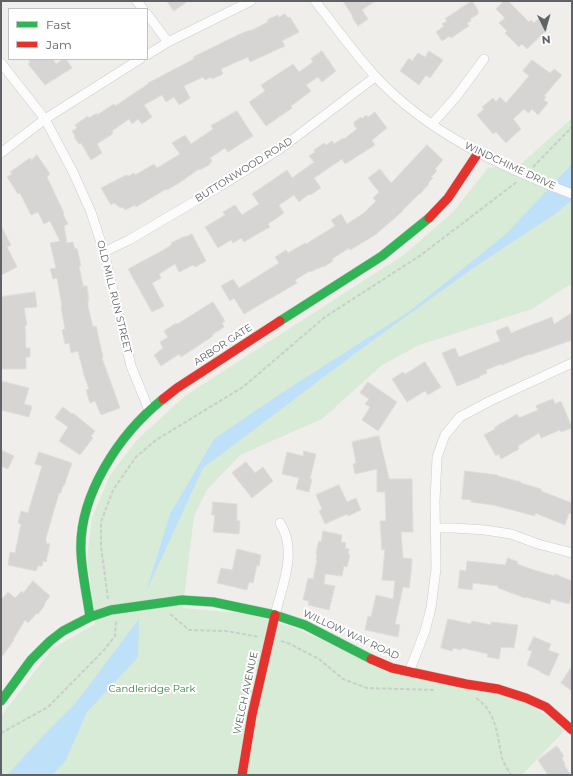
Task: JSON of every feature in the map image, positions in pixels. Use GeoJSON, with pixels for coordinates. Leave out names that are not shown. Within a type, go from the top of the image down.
{"type":"FeatureCollection","features":[{"type":"Feature","properties":{"kind":"street"},"geometry":{"type":"LineString","coordinates":[[148,54],[168,42],[251,1]]}},
{"type":"Feature","properties":{"kind":"street","name":"WINDCHIME DRIVE"},"geometry":{"type":"LineString","coordinates":[[315,1],[376,77],[399,99],[432,124],[459,143],[478,153],[572,194]]}},
{"type":"Feature","properties":{"kind":"street"},"geometry":{"type":"LineString","coordinates":[[148,15],[168,42]]}},
{"type":"Feature","properties":{"kind":"street"},"geometry":{"type":"LineString","coordinates":[[432,124],[456,97],[484,59]]}},
{"type":"Feature","properties":{"kind":"street"},"geometry":{"type":"LineString","coordinates":[[1,153],[45,119],[138,60]]}},
{"type":"Feature","properties":{"kind":"street","name":"OLD MILL RUN STREET"},"geometry":{"type":"LineString","coordinates":[[1,63],[45,119],[73,172],[91,212],[104,252],[131,366],[149,410]]}},
{"type":"Feature","properties":{"kind":"street","name":"BUTTONWOOD ROAD"},"geometry":{"type":"LineString","coordinates":[[104,252],[129,240],[280,149],[376,77]]}},
{"type":"Feature","properties":{"kind":"street","name":"ARBOR GATE"},"geometry":{"type":"LineString","coordinates":[[90,617],[81,553],[83,525],[91,494],[102,472],[123,440],[149,410],[177,388],[382,256],[434,214],[448,198],[478,153]]}},
{"type":"Feature","properties":{"kind":"street"},"geometry":{"type":"LineString","coordinates":[[409,672],[425,631],[431,608],[436,569],[435,501],[437,457],[445,435],[460,417],[490,401],[572,363]]}},
{"type":"Feature","properties":{"kind":"street"},"geometry":{"type":"LineString","coordinates":[[275,615],[288,561],[286,532],[280,523]]}},
{"type":"Feature","properties":{"kind":"street"},"geometry":{"type":"LineString","coordinates":[[435,528],[485,530],[511,534],[538,544],[572,553]]}},
{"type":"Feature","properties":{"kind":"street","name":"WILLOW WAY ROAD"},"geometry":{"type":"LineString","coordinates":[[1,701],[31,660],[50,641],[63,631],[90,617],[111,610],[182,600],[212,602],[275,615],[305,625],[392,668],[466,684],[498,689],[526,698],[546,707],[572,730]]}},
{"type":"Feature","properties":{"kind":"street","name":"WELCH AVENUE"},"geometry":{"type":"LineString","coordinates":[[242,775],[261,672],[275,615]]}},
{"type":"Feature","properties":{"kind":"path"},"geometry":{"type":"LineString","coordinates":[[115,620],[108,601],[101,546],[101,522],[113,490],[136,457],[156,440],[243,387],[325,317],[421,255],[526,175],[552,146],[572,127]]}},
{"type":"Feature","properties":{"kind":"green space","name":"Candleridge Park"},"geometry":{"type":"Polygon","coordinates":[[[572,118],[572,283],[532,309],[419,345],[382,365],[322,419],[240,455],[207,490],[194,516],[183,608],[250,614],[295,628],[403,675],[516,697],[567,728],[522,775],[1,775],[1,716],[52,649],[95,624],[87,557],[92,518],[110,475],[138,439],[185,396],[405,254],[453,212],[488,168],[522,163],[572,118]]]}},
{"type":"Feature","properties":{"kind":"water"},"geometry":{"type":"Polygon","coordinates":[[[572,164],[572,200],[555,214],[476,266],[361,349],[203,468],[146,592],[170,514],[214,439],[283,392],[410,311],[506,234],[572,164]]]}},
{"type":"Feature","properties":{"kind":"water"},"geometry":{"type":"Polygon","coordinates":[[[139,619],[138,657],[87,712],[65,762],[52,775],[7,775],[75,704],[139,619]]]}},
{"type":"Feature","properties":{"kind":"building"},"geometry":{"type":"Polygon","coordinates":[[[167,1],[188,1],[174,11],[167,1]]]}},
{"type":"Feature","properties":{"kind":"building"},"geometry":{"type":"Polygon","coordinates":[[[343,1],[375,1],[362,10],[368,19],[358,26],[343,1]]]}},
{"type":"Feature","properties":{"kind":"building"},"geometry":{"type":"Polygon","coordinates":[[[472,1],[478,10],[478,14],[467,23],[469,26],[451,38],[450,36],[442,41],[436,32],[444,26],[442,24],[447,21],[445,19],[472,1]]]}},
{"type":"Feature","properties":{"kind":"building"},"geometry":{"type":"Polygon","coordinates":[[[504,1],[508,1],[529,22],[531,20],[534,23],[538,19],[548,29],[527,49],[522,44],[519,47],[505,33],[507,31],[499,23],[505,18],[496,9],[504,1]]]}},
{"type":"Feature","properties":{"kind":"building"},"geometry":{"type":"Polygon","coordinates":[[[285,14],[288,18],[290,17],[299,32],[282,41],[285,46],[250,62],[248,57],[221,69],[223,74],[212,79],[211,77],[205,80],[203,77],[184,86],[190,98],[179,105],[174,97],[166,102],[162,95],[144,105],[152,117],[142,124],[138,119],[132,124],[129,119],[112,131],[113,133],[111,135],[97,144],[102,153],[91,160],[81,143],[79,144],[74,137],[75,136],[72,131],[77,128],[75,125],[88,116],[89,118],[97,113],[97,115],[114,104],[115,106],[148,83],[194,59],[193,57],[268,22],[267,20],[278,15],[279,17],[285,14]]]}},
{"type":"Feature","properties":{"kind":"building"},"geometry":{"type":"Polygon","coordinates":[[[322,51],[336,71],[322,82],[318,77],[306,85],[311,91],[291,106],[292,108],[266,126],[249,102],[265,91],[261,85],[293,64],[299,72],[313,62],[311,59],[322,51]]]}},
{"type":"Feature","properties":{"kind":"building"},"geometry":{"type":"Polygon","coordinates":[[[429,51],[443,60],[430,78],[426,75],[419,85],[400,71],[409,58],[412,61],[418,53],[425,57],[429,51]]]}},
{"type":"Feature","properties":{"kind":"building"},"geometry":{"type":"Polygon","coordinates":[[[29,60],[54,60],[56,64],[62,60],[67,60],[72,68],[45,85],[28,64],[30,62],[29,60]]]}},
{"type":"Feature","properties":{"kind":"building"},"geometry":{"type":"Polygon","coordinates":[[[532,60],[550,73],[554,69],[562,75],[544,96],[546,97],[544,100],[548,103],[538,115],[532,109],[529,113],[524,109],[513,119],[521,129],[506,143],[496,132],[493,134],[477,115],[484,109],[482,107],[493,98],[496,102],[500,97],[506,103],[529,76],[523,71],[532,60]]]}},
{"type":"Feature","properties":{"kind":"building"},"geometry":{"type":"Polygon","coordinates":[[[237,111],[253,136],[228,152],[225,148],[210,158],[212,161],[209,165],[200,170],[199,169],[179,183],[136,207],[135,205],[125,210],[114,203],[111,205],[101,188],[126,175],[129,176],[134,173],[135,175],[154,164],[157,168],[180,154],[172,143],[185,135],[191,144],[213,129],[211,126],[237,111]]]}},
{"type":"Feature","properties":{"kind":"building"},"geometry":{"type":"Polygon","coordinates":[[[375,112],[387,128],[372,140],[375,145],[345,164],[342,159],[314,178],[321,188],[310,195],[309,194],[299,202],[294,195],[279,205],[284,213],[268,224],[270,227],[244,242],[241,238],[233,243],[231,240],[218,248],[205,227],[225,215],[223,212],[235,205],[242,215],[259,204],[252,194],[287,170],[292,178],[314,162],[309,156],[315,152],[314,150],[324,143],[326,145],[332,141],[334,144],[343,138],[344,139],[357,129],[354,122],[361,117],[362,119],[366,115],[368,117],[375,112]]]}},
{"type":"Feature","properties":{"kind":"building"},"geometry":{"type":"Polygon","coordinates":[[[427,145],[443,160],[435,169],[437,171],[431,177],[433,178],[403,211],[375,235],[350,250],[349,248],[332,259],[333,261],[324,267],[323,266],[311,272],[310,271],[295,280],[297,283],[244,314],[234,298],[230,301],[221,286],[233,279],[239,288],[279,263],[275,257],[286,250],[288,253],[305,243],[306,244],[335,226],[331,220],[341,214],[347,224],[364,213],[376,201],[373,198],[379,192],[368,178],[380,169],[391,183],[427,145]]]}},
{"type":"Feature","properties":{"kind":"building"},"geometry":{"type":"Polygon","coordinates":[[[37,155],[50,174],[47,177],[68,224],[64,226],[67,243],[73,242],[75,249],[77,248],[83,286],[87,286],[89,300],[88,306],[93,327],[96,326],[102,358],[120,408],[101,415],[95,401],[90,403],[86,390],[89,389],[78,351],[71,353],[69,343],[65,344],[62,330],[65,329],[57,278],[53,279],[50,269],[56,268],[50,243],[60,241],[50,221],[44,224],[38,212],[31,215],[20,193],[18,194],[7,177],[12,174],[10,172],[37,155]]]}},
{"type":"Feature","properties":{"kind":"building"},"geometry":{"type":"Polygon","coordinates":[[[1,226],[11,245],[7,247],[17,267],[1,275],[1,226]]]}},
{"type":"Feature","properties":{"kind":"building"},"geometry":{"type":"Polygon","coordinates":[[[192,234],[206,261],[195,267],[193,265],[179,272],[175,264],[159,274],[161,278],[152,283],[164,306],[152,312],[128,269],[167,248],[172,244],[171,243],[192,234]]]}},
{"type":"Feature","properties":{"kind":"building"},"geometry":{"type":"Polygon","coordinates":[[[35,292],[37,307],[24,308],[27,325],[25,326],[26,348],[30,348],[30,357],[26,357],[26,369],[1,369],[1,297],[35,292]]]}},
{"type":"Feature","properties":{"kind":"building"},"geometry":{"type":"Polygon","coordinates":[[[213,302],[225,321],[222,323],[224,327],[181,357],[179,354],[161,366],[154,355],[163,348],[160,342],[168,337],[164,331],[213,302]]]}},
{"type":"Feature","properties":{"kind":"building"},"geometry":{"type":"Polygon","coordinates":[[[572,313],[572,340],[486,370],[487,373],[480,377],[457,386],[442,353],[455,348],[459,357],[500,341],[496,331],[508,326],[511,333],[552,317],[554,324],[572,313]]]}},
{"type":"Feature","properties":{"kind":"building"},"geometry":{"type":"Polygon","coordinates":[[[425,362],[441,387],[428,395],[425,391],[407,402],[392,379],[403,372],[405,374],[425,362]]]}},
{"type":"Feature","properties":{"kind":"building"},"geometry":{"type":"Polygon","coordinates":[[[1,381],[29,388],[24,404],[32,406],[29,417],[1,410],[1,381]]]}},
{"type":"Feature","properties":{"kind":"building"},"geometry":{"type":"Polygon","coordinates":[[[368,382],[397,402],[378,431],[362,420],[370,407],[365,404],[369,399],[360,393],[368,382]]]}},
{"type":"Feature","properties":{"kind":"building"},"geometry":{"type":"Polygon","coordinates":[[[553,399],[555,404],[561,401],[572,428],[561,432],[560,430],[541,438],[539,433],[518,446],[519,449],[501,459],[499,454],[496,456],[484,435],[517,414],[519,418],[538,410],[536,406],[553,399]]]}},
{"type":"Feature","properties":{"kind":"building"},"geometry":{"type":"Polygon","coordinates":[[[63,407],[95,431],[91,436],[93,438],[80,455],[59,441],[68,427],[55,418],[63,407]]]}},
{"type":"Feature","properties":{"kind":"building"},"geometry":{"type":"Polygon","coordinates":[[[379,436],[389,479],[412,479],[413,532],[401,532],[403,558],[412,559],[411,573],[409,588],[403,587],[395,624],[400,625],[398,637],[365,630],[368,616],[371,617],[376,595],[393,599],[395,581],[382,580],[385,549],[382,550],[380,521],[386,521],[385,492],[377,492],[377,469],[355,474],[353,464],[356,463],[352,442],[379,436]]]}},
{"type":"Feature","properties":{"kind":"building"},"geometry":{"type":"Polygon","coordinates":[[[1,450],[14,456],[8,469],[1,466],[1,450]]]}},
{"type":"Feature","properties":{"kind":"building"},"geometry":{"type":"Polygon","coordinates":[[[304,451],[316,454],[310,479],[312,479],[309,492],[296,489],[299,478],[282,474],[287,452],[303,456],[304,451]]]}},
{"type":"Feature","properties":{"kind":"building"},"geometry":{"type":"Polygon","coordinates":[[[39,452],[72,463],[61,493],[59,493],[46,538],[46,543],[50,544],[46,562],[43,561],[42,566],[38,566],[36,571],[8,565],[10,552],[15,553],[21,524],[18,523],[21,511],[28,513],[42,466],[35,464],[39,452]]]}},
{"type":"Feature","properties":{"kind":"building"},"geometry":{"type":"Polygon","coordinates":[[[246,462],[255,473],[263,467],[273,481],[252,498],[232,473],[246,462]]]}},
{"type":"Feature","properties":{"kind":"building"},"geometry":{"type":"Polygon","coordinates":[[[465,471],[498,475],[541,489],[541,491],[572,503],[572,514],[569,513],[565,525],[535,513],[535,516],[462,499],[465,471]]]}},
{"type":"Feature","properties":{"kind":"building"},"geometry":{"type":"Polygon","coordinates":[[[339,485],[347,502],[356,498],[361,510],[348,516],[347,514],[325,524],[319,511],[322,509],[316,495],[339,485]]]}},
{"type":"Feature","properties":{"kind":"building"},"geometry":{"type":"Polygon","coordinates":[[[213,502],[237,504],[237,521],[240,521],[239,534],[213,532],[215,515],[212,515],[213,502]]]}},
{"type":"Feature","properties":{"kind":"building"},"geometry":{"type":"Polygon","coordinates":[[[323,531],[342,535],[341,542],[346,543],[345,548],[349,549],[348,554],[350,555],[347,567],[344,566],[342,576],[325,574],[324,584],[335,586],[329,610],[308,605],[309,601],[303,600],[308,578],[313,579],[317,560],[316,553],[319,541],[321,542],[323,531]]]}},
{"type":"Feature","properties":{"kind":"building"},"geometry":{"type":"Polygon","coordinates":[[[237,549],[261,555],[253,583],[249,582],[247,590],[217,583],[221,568],[232,570],[237,549]]]}},
{"type":"Feature","properties":{"kind":"building"},"geometry":{"type":"Polygon","coordinates":[[[508,558],[518,562],[517,564],[555,576],[555,574],[572,581],[572,594],[569,604],[551,599],[550,604],[525,598],[498,588],[498,586],[473,583],[472,590],[458,588],[460,570],[466,571],[467,561],[505,565],[508,558]]]}},
{"type":"Feature","properties":{"kind":"building"},"geometry":{"type":"Polygon","coordinates":[[[33,581],[50,596],[38,614],[37,613],[28,623],[25,620],[14,640],[1,658],[1,600],[8,592],[15,598],[22,591],[23,593],[33,581]]]}},
{"type":"Feature","properties":{"kind":"building"},"geometry":{"type":"Polygon","coordinates":[[[448,619],[471,624],[472,621],[491,625],[491,622],[518,625],[514,648],[501,647],[499,659],[487,657],[488,654],[462,648],[461,650],[453,648],[452,651],[441,648],[448,619]]]}},
{"type":"Feature","properties":{"kind":"building"},"geometry":{"type":"Polygon","coordinates":[[[534,637],[551,644],[548,650],[559,654],[549,676],[527,665],[532,651],[528,650],[534,637]]]}},
{"type":"Feature","properties":{"kind":"building"},"geometry":{"type":"Polygon","coordinates":[[[572,666],[572,691],[561,683],[572,666]]]}},
{"type":"Feature","properties":{"kind":"building"},"geometry":{"type":"Polygon","coordinates":[[[557,746],[564,756],[562,758],[565,764],[564,765],[571,775],[548,775],[538,760],[557,746]]]}},
{"type":"Feature","properties":{"kind":"traffic: fast"},"geometry":{"type":"LineString","coordinates":[[280,321],[382,256],[429,218]]}},
{"type":"Feature","properties":{"kind":"traffic: fast"},"geometry":{"type":"LineString","coordinates":[[90,617],[83,577],[81,553],[82,531],[86,510],[94,488],[104,468],[117,448],[131,430],[163,399]]}},
{"type":"Feature","properties":{"kind":"traffic: fast"},"geometry":{"type":"LineString","coordinates":[[1,701],[31,660],[50,641],[63,631],[90,617],[111,610],[182,600],[213,602],[275,615],[305,625],[371,659]]}},
{"type":"Feature","properties":{"kind":"traffic: jam"},"geometry":{"type":"LineString","coordinates":[[429,218],[448,198],[478,153]]}},
{"type":"Feature","properties":{"kind":"traffic: jam"},"geometry":{"type":"LineString","coordinates":[[163,399],[177,388],[280,321]]}},
{"type":"Feature","properties":{"kind":"traffic: jam"},"geometry":{"type":"LineString","coordinates":[[242,775],[252,715],[275,615]]}},
{"type":"Feature","properties":{"kind":"traffic: jam"},"geometry":{"type":"LineString","coordinates":[[371,659],[392,668],[466,684],[498,689],[526,698],[546,707],[572,730]]}}]}
